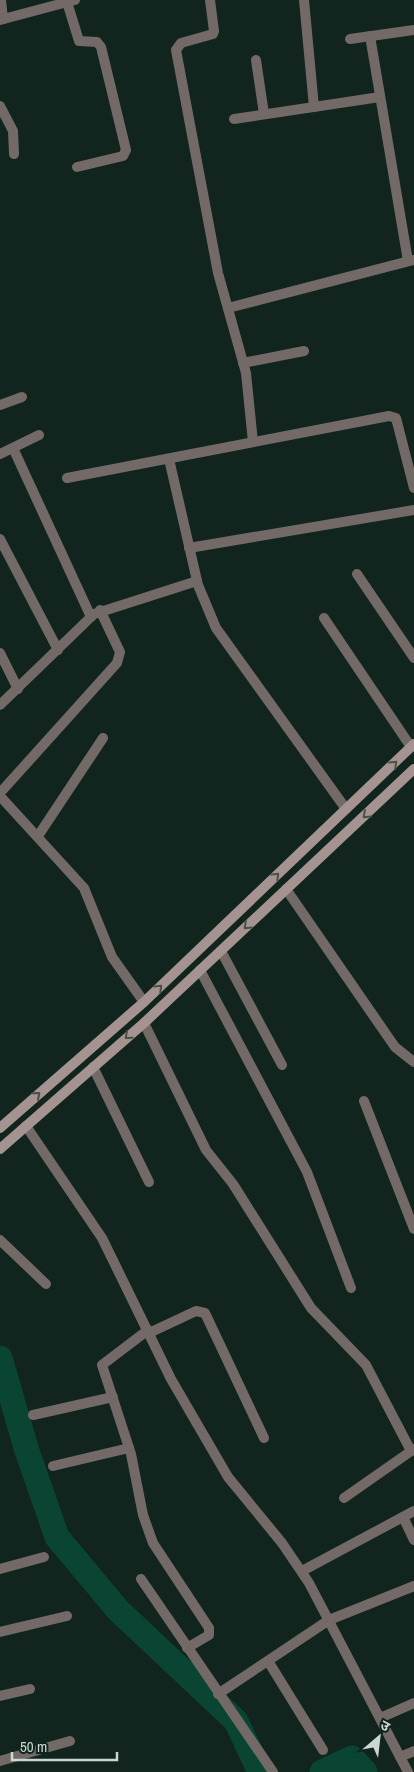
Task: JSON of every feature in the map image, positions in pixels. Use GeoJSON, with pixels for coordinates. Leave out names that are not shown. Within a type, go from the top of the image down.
{"type":"FeatureCollection","features":[{"type":"Feature","properties":{"kind":"main road"},"geometry":{"type":"LineString","coordinates":[[0,1128],[144,1002],[413,745]]}},
{"type":"Feature","properties":{"kind":"main road"},"geometry":{"type":"LineString","coordinates":[[0,1149],[144,1023],[414,769]]}},
{"type":"Feature","properties":{"kind":"street"},"geometry":{"type":"LineString","coordinates":[[1,0],[2,20],[71,1],[78,41],[97,42],[101,47],[126,150],[123,156],[77,167]]}},
{"type":"Feature","properties":{"kind":"street"},"geometry":{"type":"LineString","coordinates":[[210,0],[213,34],[181,43],[176,50],[218,273],[244,363],[253,442]]}},
{"type":"Feature","properties":{"kind":"street"},"geometry":{"type":"LineString","coordinates":[[304,0],[314,107]]}},
{"type":"Feature","properties":{"kind":"street"},"geometry":{"type":"LineString","coordinates":[[350,39],[414,30]]}},
{"type":"Feature","properties":{"kind":"street"},"geometry":{"type":"LineString","coordinates":[[228,308],[411,261],[370,36]]}},
{"type":"Feature","properties":{"kind":"street"},"geometry":{"type":"LineString","coordinates":[[256,60],[264,114]]}},
{"type":"Feature","properties":{"kind":"street"},"geometry":{"type":"LineString","coordinates":[[234,119],[380,97]]}},
{"type":"Feature","properties":{"kind":"street"},"geometry":{"type":"LineString","coordinates":[[0,106],[13,131],[14,154]]}},
{"type":"Feature","properties":{"kind":"street"},"geometry":{"type":"LineString","coordinates":[[244,363],[304,351]]}},
{"type":"Feature","properties":{"kind":"street"},"geometry":{"type":"LineString","coordinates":[[0,405],[22,397]]}},
{"type":"Feature","properties":{"kind":"street"},"geometry":{"type":"LineString","coordinates":[[67,478],[394,416],[414,488]]}},
{"type":"Feature","properties":{"kind":"street"},"geometry":{"type":"LineString","coordinates":[[0,454],[40,435]]}},
{"type":"Feature","properties":{"kind":"street"},"geometry":{"type":"LineString","coordinates":[[13,448],[90,617]]}},
{"type":"Feature","properties":{"kind":"street"},"geometry":{"type":"LineString","coordinates":[[169,459],[197,581],[216,628],[346,810]]}},
{"type":"Feature","properties":{"kind":"street"},"geometry":{"type":"LineString","coordinates":[[189,548],[414,510]]}},
{"type":"Feature","properties":{"kind":"street"},"geometry":{"type":"LineString","coordinates":[[0,538],[58,650]]}},
{"type":"Feature","properties":{"kind":"street"},"geometry":{"type":"LineString","coordinates":[[357,574],[414,658]]}},
{"type":"Feature","properties":{"kind":"street"},"geometry":{"type":"LineString","coordinates":[[0,705],[18,690],[90,617],[100,610],[197,581]]}},
{"type":"Feature","properties":{"kind":"street"},"geometry":{"type":"LineString","coordinates":[[100,610],[120,652],[117,664],[0,795],[84,888],[112,957],[144,1002]]}},
{"type":"Feature","properties":{"kind":"street"},"geometry":{"type":"LineString","coordinates":[[324,618],[413,745]]}},
{"type":"Feature","properties":{"kind":"street"},"geometry":{"type":"LineString","coordinates":[[0,654],[18,690]]}},
{"type":"Feature","properties":{"kind":"street"},"geometry":{"type":"LineString","coordinates":[[38,836],[103,738]]}},
{"type":"Feature","properties":{"kind":"street"},"geometry":{"type":"LineString","coordinates":[[286,889],[395,1047],[414,1062]]}},
{"type":"Feature","properties":{"kind":"street"},"geometry":{"type":"LineString","coordinates":[[220,951],[282,1065]]}},
{"type":"Feature","properties":{"kind":"street"},"geometry":{"type":"LineString","coordinates":[[200,970],[308,1172],[351,1288]]}},
{"type":"Feature","properties":{"kind":"street"},"geometry":{"type":"LineString","coordinates":[[144,1023],[206,1150],[233,1184],[311,1308],[366,1364],[412,1450],[344,1498]]}},
{"type":"Feature","properties":{"kind":"street"},"geometry":{"type":"LineString","coordinates":[[93,1067],[149,1182]]}},
{"type":"Feature","properties":{"kind":"street"},"geometry":{"type":"LineString","coordinates":[[364,1101],[414,1229]]}},
{"type":"Feature","properties":{"kind":"street"},"geometry":{"type":"LineString","coordinates":[[26,1126],[102,1238],[171,1380],[228,1477],[302,1571],[408,1772]]}},
{"type":"Feature","properties":{"kind":"street"},"geometry":{"type":"LineString","coordinates":[[0,1240],[46,1284]]}},
{"type":"Feature","properties":{"kind":"street"},"geometry":{"type":"LineString","coordinates":[[187,1648],[208,1635],[209,1628],[153,1543],[147,1530],[129,1448],[102,1365],[148,1331],[196,1311],[205,1313],[264,1438]]}},
{"type":"Feature","properties":{"kind":"street"},"geometry":{"type":"LineString","coordinates":[[33,1415],[113,1397]]}},
{"type":"Feature","properties":{"kind":"street"},"geometry":{"type":"LineString","coordinates":[[53,1466],[129,1448]]}},
{"type":"Feature","properties":{"kind":"street"},"geometry":{"type":"LineString","coordinates":[[302,1571],[414,1511]]}},
{"type":"Feature","properties":{"kind":"street"},"geometry":{"type":"LineString","coordinates":[[403,1517],[414,1540]]}},
{"type":"Feature","properties":{"kind":"street"},"geometry":{"type":"LineString","coordinates":[[0,1569],[44,1558]]}},
{"type":"Feature","properties":{"kind":"street"},"geometry":{"type":"LineString","coordinates":[[141,1579],[273,1772]]}},
{"type":"Feature","properties":{"kind":"street"},"geometry":{"type":"LineString","coordinates":[[218,1694],[329,1620],[414,1586]]}},
{"type":"Feature","properties":{"kind":"street"},"geometry":{"type":"LineString","coordinates":[[0,1632],[67,1616]]}},
{"type":"Feature","properties":{"kind":"street"},"geometry":{"type":"LineString","coordinates":[[268,1661],[323,1750]]}},
{"type":"Feature","properties":{"kind":"street"},"geometry":{"type":"LineString","coordinates":[[0,1696],[30,1689]]}},
{"type":"Feature","properties":{"kind":"street"},"geometry":{"type":"LineString","coordinates":[[380,1718],[414,1703]]}},
{"type":"Feature","properties":{"kind":"street"},"geometry":{"type":"LineString","coordinates":[[0,1761],[70,1741]]}},
{"type":"Feature","properties":{"kind":"street"},"geometry":{"type":"LineString","coordinates":[[400,1757],[414,1751]]}},
{"type":"Feature","properties":{"kind":"waterway"},"geometry":{"type":"LineString","coordinates":[[0,1358],[27,1451],[57,1537],[118,1610],[236,1721],[260,1772]]}},
{"type":"Feature","properties":{"kind":"waterway"},"geometry":{"type":"LineString","coordinates":[[322,1772],[352,1758],[365,1772]]}}]}
